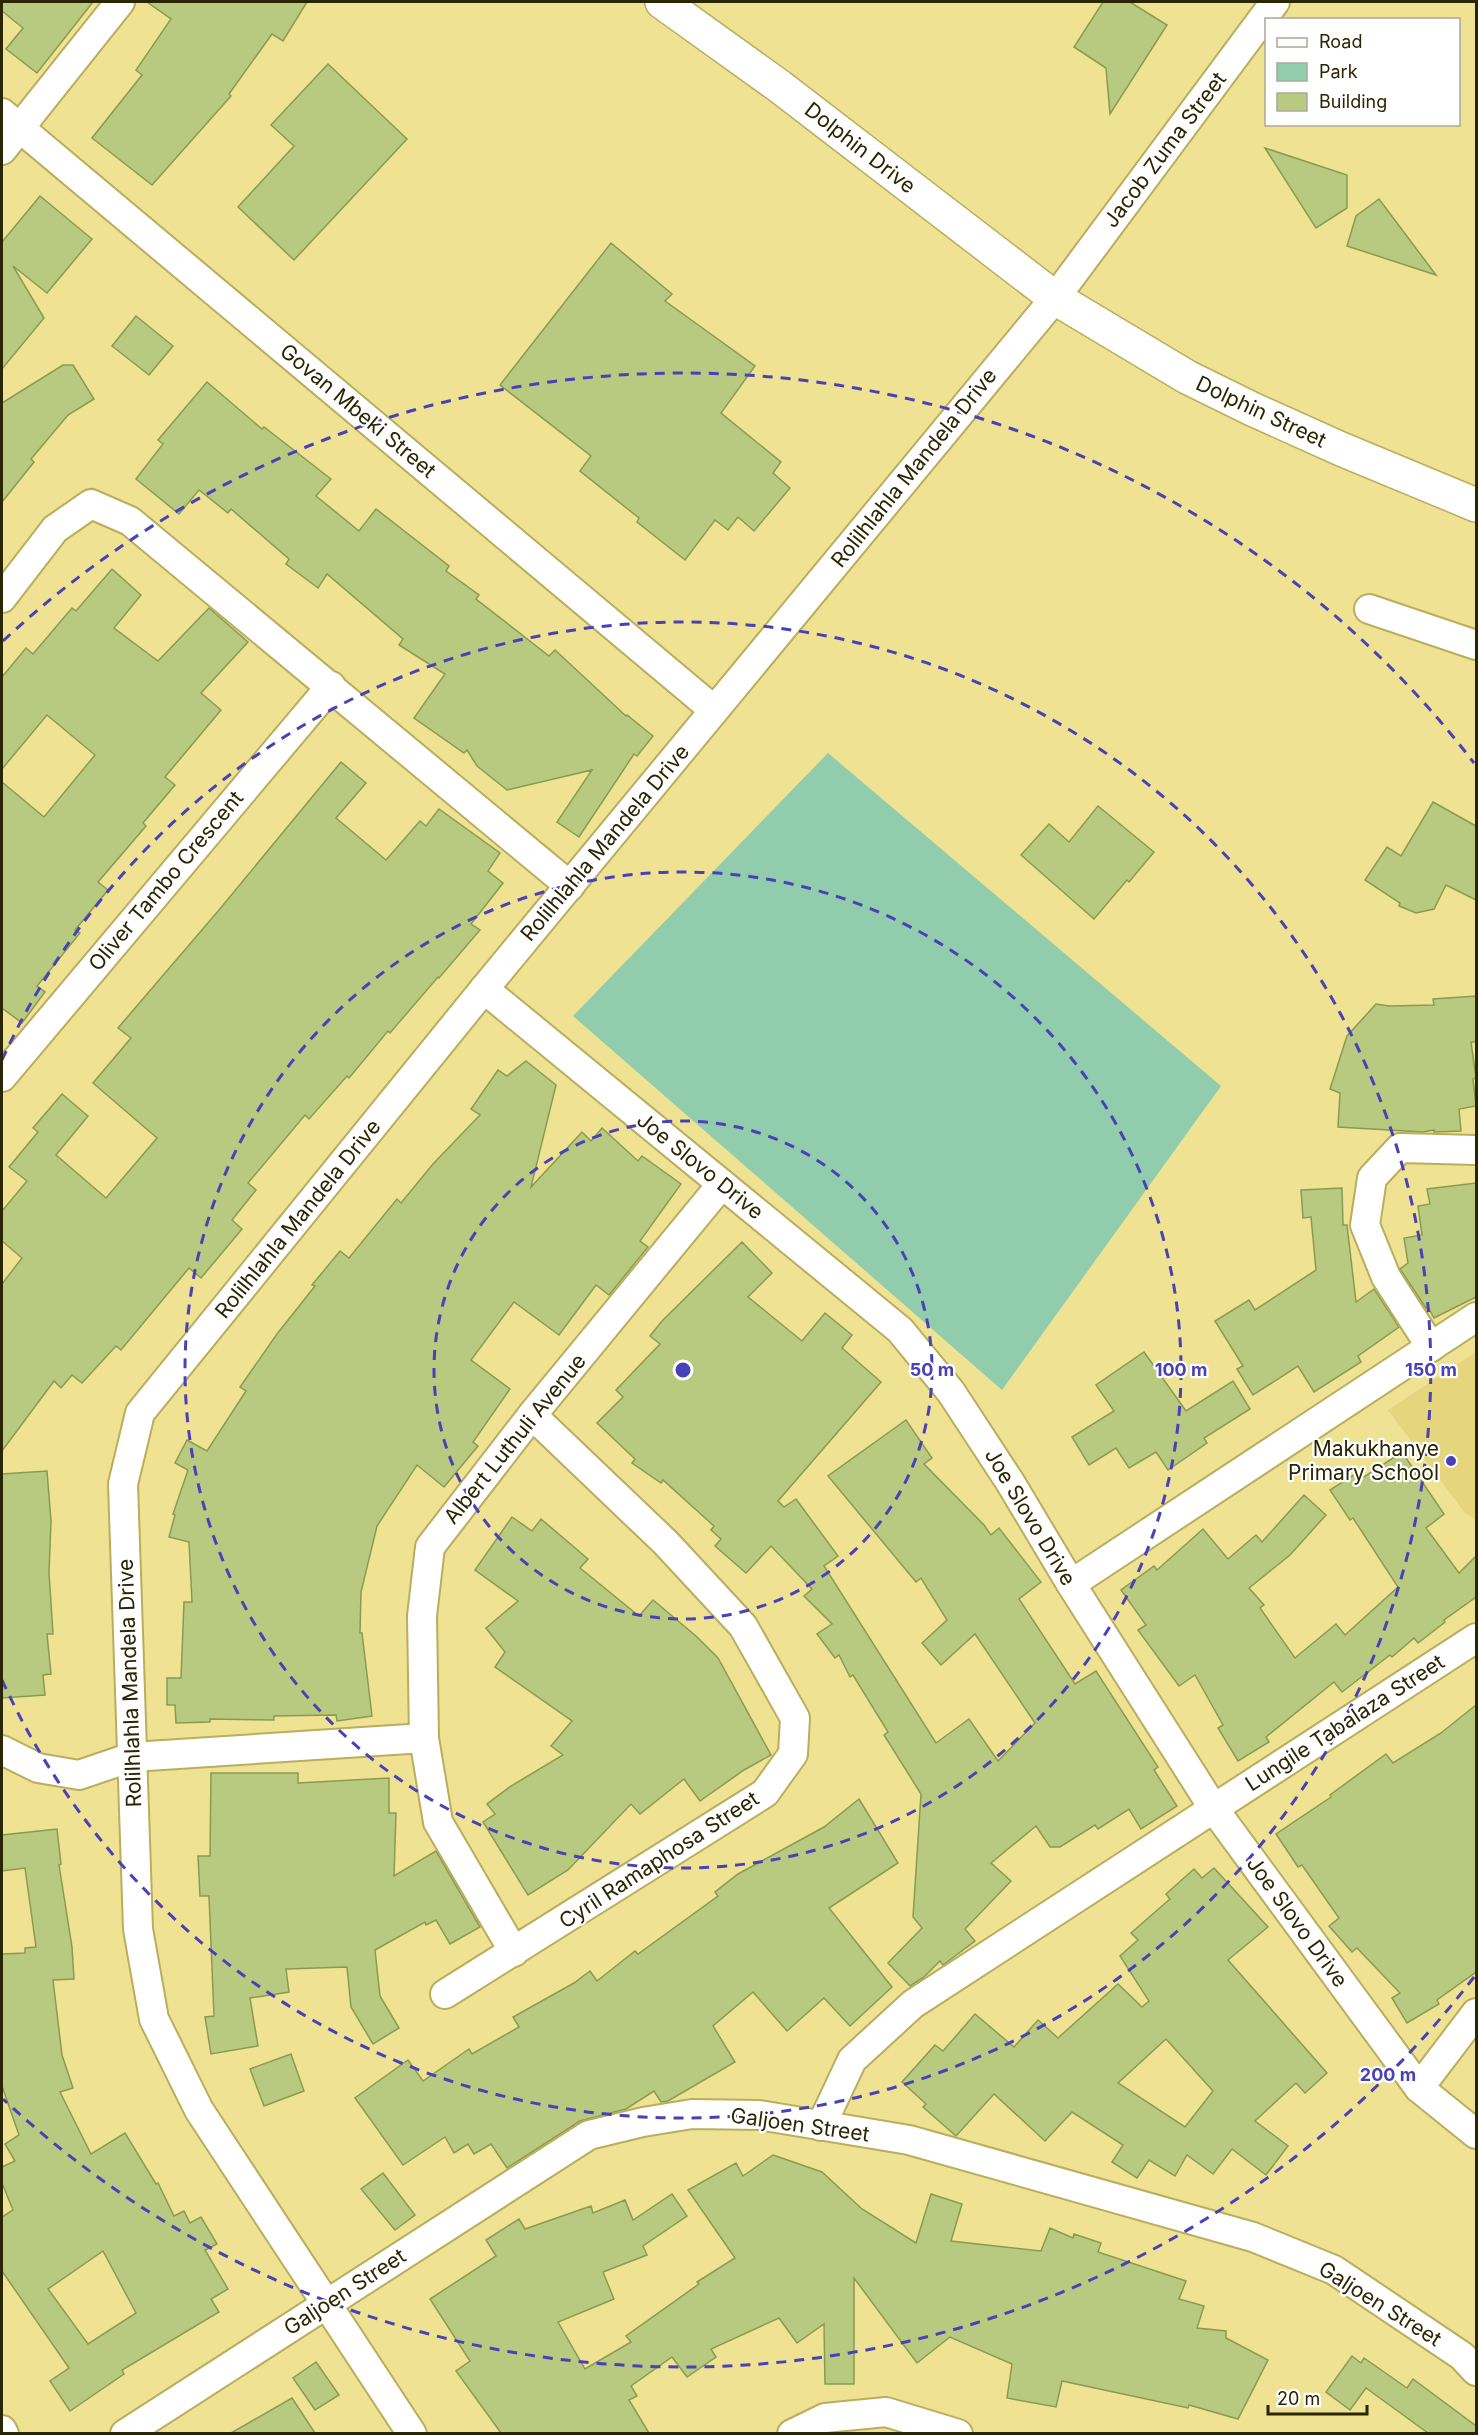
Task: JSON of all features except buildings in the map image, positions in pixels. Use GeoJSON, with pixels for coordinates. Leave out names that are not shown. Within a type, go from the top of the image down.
{"type":"FeatureCollection","features":[{"type":"Feature","properties":{"kind":"street"},"geometry":{"type":"LineString","coordinates":[[2,150],[10,120],[120,2]]}},
{"type":"Feature","properties":{"kind":"street","name":"Dolphin Drive"},"geometry":{"type":"LineString","coordinates":[[662,2],[779,86],[1055,298]]}},
{"type":"Feature","properties":{"kind":"street","name":"Jacob Zuma Street"},"geometry":{"type":"LineString","coordinates":[[1055,298],[1275,2]]}},
{"type":"Feature","properties":{"kind":"street","name":"Govan Mbeki Street"},"geometry":{"type":"LineString","coordinates":[[10,120],[714,710]]}},
{"type":"Feature","properties":{"kind":"street","name":"Dolphin Street"},"geometry":{"type":"LineString","coordinates":[[1055,298],[1187,377],[1252,409],[1476,505]]}},
{"type":"Feature","properties":{"kind":"street","name":"Rolilhlahla Mandela Drive"},"geometry":{"type":"LineString","coordinates":[[412,2433],[199,2110],[154,2019],[138,1929],[123,1484],[141,1413],[484,988],[1055,298]]}},
{"type":"Feature","properties":{"kind":"street"},"geometry":{"type":"LineString","coordinates":[[2,598],[55,529],[91,504],[130,521],[570,886]]}},
{"type":"Feature","properties":{"kind":"street"},"geometry":{"type":"LineString","coordinates":[[1369,609],[1476,645]]}},
{"type":"Feature","properties":{"kind":"street","name":"Oliver Tambo Crescent"},"geometry":{"type":"LineString","coordinates":[[2,1077],[331,686]]}},
{"type":"Feature","properties":{"kind":"street","name":"Joe Slovo Drive"},"geometry":{"type":"LineString","coordinates":[[484,988],[900,1330],[951,1392],[1010,1482],[1071,1584],[1214,1809],[1419,2088],[1476,2134]]}},
{"type":"Feature","properties":{"kind":"street"},"geometry":{"type":"LineString","coordinates":[[1431,1347],[1386,1277],[1365,1225],[1372,1178],[1400,1148],[1476,1150]]}},
{"type":"Feature","properties":{"kind":"street","name":"Albert Luthuli Avenue"},"geometry":{"type":"LineString","coordinates":[[514,1952],[438,1822],[424,1738],[422,1617],[430,1547],[532,1415],[722,1184]]}},
{"type":"Feature","properties":{"kind":"street"},"geometry":{"type":"LineString","coordinates":[[1071,1584],[1476,1317]]}},
{"type":"Feature","properties":{"kind":"street","name":"Cyril Ramaphosa Street"},"geometry":{"type":"LineString","coordinates":[[445,1994],[765,1793],[793,1754],[795,1718],[743,1626],[666,1543],[532,1415]]}},
{"type":"Feature","properties":{"kind":"street","name":"Lungile Tabalaza Street"},"geometry":{"type":"LineString","coordinates":[[821,2126],[852,2060],[913,2004],[1476,1638]]}},
{"type":"Feature","properties":{"kind":"street"},"geometry":{"type":"LineString","coordinates":[[2,1750],[38,1768],[79,1774],[132,1757],[424,1738]]}},
{"type":"Feature","properties":{"kind":"street"},"geometry":{"type":"LineString","coordinates":[[1419,2088],[1476,2013]]}},
{"type":"Feature","properties":{"kind":"street","name":"Galjoen Street"},"geometry":{"type":"LineString","coordinates":[[125,2433],[589,2135],[643,2122],[692,2114],[759,2115],[909,2140],[1253,2237],[1334,2270],[1462,2356],[1476,2371]]}},
{"type":"Feature","properties":{"kind":"street"},"geometry":{"type":"LineString","coordinates":[[792,2433],[825,2418],[886,2412],[958,2433]]}},
{"type":"Feature","properties":{"kind":"shaded area","name":"Makukhanye Primary School"},"geometry":{"type":"Polygon","coordinates":[[[1476,1352],[1476,1520],[1465,1513],[1388,1410],[1476,1352]]]}},
{"type":"Feature","properties":{"kind":"green space"},"geometry":{"type":"Polygon","coordinates":[[[828,753],[1221,1086],[1002,1390],[573,1016],[828,753]]]}},
{"type":"Feature","properties":{"kind":"place","name":"Makukhanye Primary School"},"geometry":{"type":"Point","coordinates":[1451,1461]}}]}
